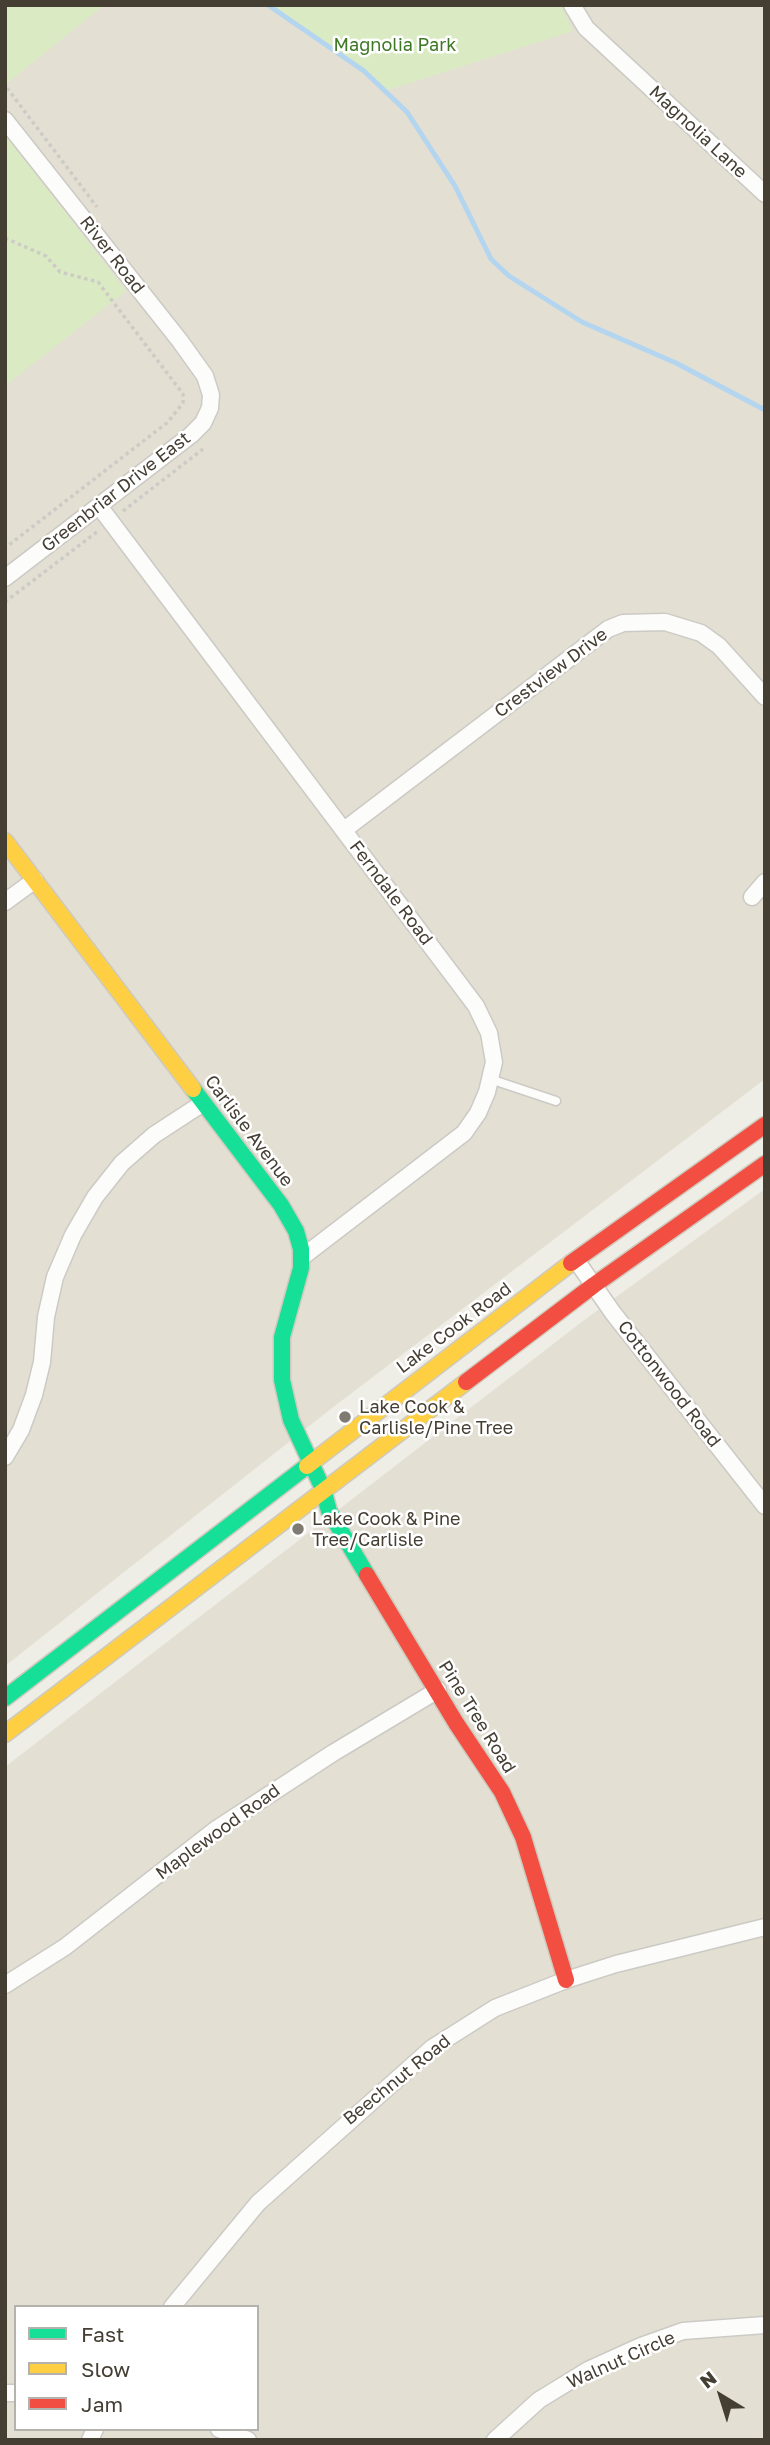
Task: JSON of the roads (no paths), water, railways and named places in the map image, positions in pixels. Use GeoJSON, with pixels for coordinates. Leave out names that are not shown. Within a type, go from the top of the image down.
{"type":"FeatureCollection","features":[{"type":"Feature","properties":{"kind":"main road","name":"Carlisle Avenue"},"geometry":{"type":"LineString","coordinates":[[5,841],[281,1205],[296,1231],[301,1258],[282,1337],[282,1380],[291,1420],[323,1489]]}},
{"type":"Feature","properties":{"kind":"main road","name":"Lake Cook Road"},"geometry":{"type":"LineString","coordinates":[[5,1698],[576,1259],[765,1125]]}},
{"type":"Feature","properties":{"kind":"main road"},"geometry":{"type":"LineString","coordinates":[[5,1734],[594,1285],[765,1164]]}},
{"type":"Feature","properties":{"kind":"main road","name":"Pine Tree Road"},"geometry":{"type":"LineString","coordinates":[[323,1489],[329,1511],[502,1793],[523,1837],[566,1980]]}},
{"type":"Feature","properties":{"kind":"street","name":"Magnolia Lane"},"geometry":{"type":"LineString","coordinates":[[572,5],[586,28],[765,194]]}},
{"type":"Feature","properties":{"kind":"street","name":"River Road"},"geometry":{"type":"LineString","coordinates":[[5,120],[180,341],[205,376],[211,395]]}},
{"type":"Feature","properties":{"kind":"street","name":"Greenbriar Drive East"},"geometry":{"type":"LineString","coordinates":[[5,578],[191,435],[210,408],[211,395]]}},
{"type":"Feature","properties":{"kind":"street","name":"Ferndale Road"},"geometry":{"type":"LineString","coordinates":[[99,506],[476,1006],[489,1034],[494,1062],[478,1113],[450,1146],[301,1258]]}},
{"type":"Feature","properties":{"kind":"street","name":"Crestview Drive"},"geometry":{"type":"LineString","coordinates":[[344,830],[608,629],[623,623],[665,622],[701,633],[719,646],[765,697]]}},
{"type":"Feature","properties":{"kind":"street"},"geometry":{"type":"LineString","coordinates":[[5,902],[35,880]]}},
{"type":"Feature","properties":{"kind":"street"},"geometry":{"type":"LineString","coordinates":[[752,897],[765,882]]}},
{"type":"Feature","properties":{"kind":"street"},"geometry":{"type":"LineString","coordinates":[[5,1457],[21,1430],[34,1395],[55,1277],[73,1235],[95,1197],[122,1163],[154,1135],[203,1103]]}},
{"type":"Feature","properties":{"kind":"street","name":"Cottonwood Road"},"geometry":{"type":"LineString","coordinates":[[576,1259],[765,1506]]}},
{"type":"Feature","properties":{"kind":"street","name":"Maplewood Road"},"geometry":{"type":"LineString","coordinates":[[5,1985],[65,1947],[215,1830],[332,1753],[438,1690]]}},
{"type":"Feature","properties":{"kind":"street","name":"Beechnut Road"},"geometry":{"type":"LineString","coordinates":[[174,2305],[258,2203],[432,2048],[495,2008],[566,1980],[617,1964],[765,1927]]}},
{"type":"Feature","properties":{"kind":"street","name":"Walnut Circle"},"geometry":{"type":"LineString","coordinates":[[495,2440],[539,2400],[588,2370],[641,2346],[683,2332],[765,2325]]}},
{"type":"Feature","properties":{"kind":"street"},"geometry":{"type":"LineString","coordinates":[[224,2431],[248,2440]]}},
{"type":"Feature","properties":{"kind":"lane"},"geometry":{"type":"LineString","coordinates":[[490,1079],[556,1101]]}},
{"type":"Feature","properties":{"kind":"waterway"},"geometry":{"type":"LineString","coordinates":[[268,5],[364,71],[407,112],[455,186],[491,259],[509,276],[582,322],[676,363],[765,410]]}},
{"type":"Feature","properties":{"kind":"place","name":"Lake Cook & Carlisle/Pine Tree"},"geometry":{"type":"Point","coordinates":[345,1417]}},
{"type":"Feature","properties":{"kind":"place","name":"Lake Cook & Pine Tree/Carlisle"},"geometry":{"type":"Point","coordinates":[298,1529]}},
{"type":"Feature","properties":{"kind":"park label","name":"Magnolia Park"},"geometry":{"type":"Point","coordinates":[395,45]}}]}
